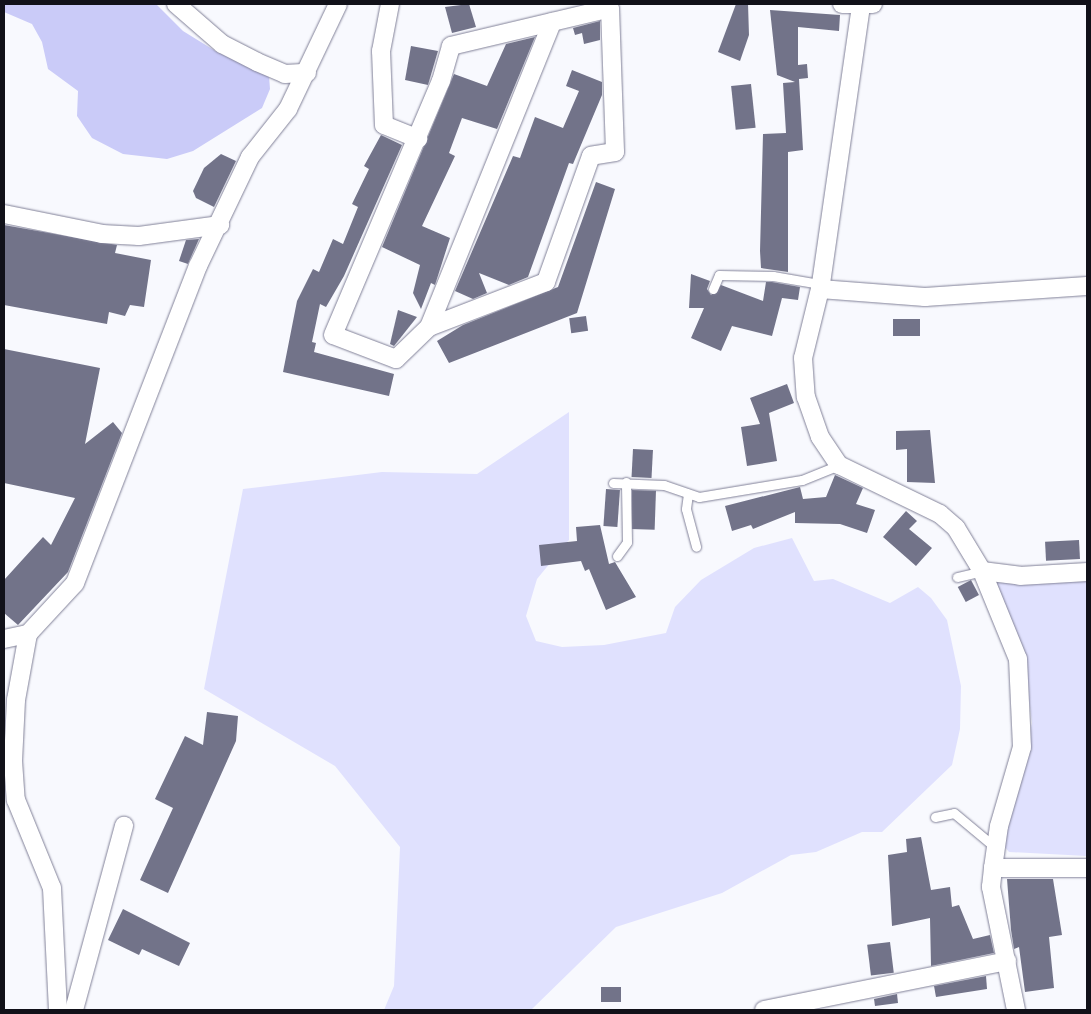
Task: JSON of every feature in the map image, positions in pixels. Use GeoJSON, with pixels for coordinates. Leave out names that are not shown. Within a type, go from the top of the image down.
{"type":"FeatureCollection","features":[{"type":"Feature","properties":{"kind":"street"},"geometry":{"type":"LineString","coordinates":[[176,4],[222,44],[285,74],[307,73]]}},
{"type":"Feature","properties":{"kind":"street"},"geometry":{"type":"LineString","coordinates":[[58,1010],[52,888],[16,800],[16,700],[28,634],[75,582],[198,266],[220,225],[250,157],[288,109],[307,73],[338,4]]}},
{"type":"Feature","properties":{"kind":"street"},"geometry":{"type":"LineString","coordinates":[[390,4],[382,51],[384,125],[418,139]]}},
{"type":"Feature","properties":{"kind":"street"},"geometry":{"type":"LineString","coordinates":[[842,4],[867,5],[820,286],[806,335],[804,382],[820,437],[839,465],[940,514],[956,528],[982,571],[1018,659],[1022,708],[1022,746],[996,848],[992,887],[1016,1010]]}},
{"type":"Feature","properties":{"kind":"street"},"geometry":{"type":"LineString","coordinates":[[610,8],[615,152],[591,156],[546,282],[429,327],[396,359],[333,335],[418,139],[451,46],[610,8]]}},
{"type":"Feature","properties":{"kind":"street"},"geometry":{"type":"LineString","coordinates":[[429,327],[552,22]]}},
{"type":"Feature","properties":{"kind":"street"},"geometry":{"type":"LineString","coordinates":[[4,214],[130,235],[220,225]]}},
{"type":"Feature","properties":{"kind":"street"},"geometry":{"type":"LineString","coordinates":[[820,286],[925,297],[1087,286]]}},
{"type":"Feature","properties":{"kind":"street"},"geometry":{"type":"LineString","coordinates":[[982,571],[1020,576],[1087,572]]}},
{"type":"Feature","properties":{"kind":"street"},"geometry":{"type":"LineString","coordinates":[[4,639],[28,634]]}},
{"type":"Feature","properties":{"kind":"street"},"geometry":{"type":"LineString","coordinates":[[74,1010],[124,826]]}},
{"type":"Feature","properties":{"kind":"street"},"geometry":{"type":"LineString","coordinates":[[993,868],[1087,868]]}},
{"type":"Feature","properties":{"kind":"street"},"geometry":{"type":"LineString","coordinates":[[764,1010],[1007,962]]}},
{"type":"Feature","properties":{"kind":"lane"},"geometry":{"type":"LineString","coordinates":[[713,289],[719,275],[773,276],[820,286]]}},
{"type":"Feature","properties":{"kind":"lane"},"geometry":{"type":"LineString","coordinates":[[613,483],[626,482],[664,485],[699,498],[752,491],[820,475],[839,465]]}},
{"type":"Feature","properties":{"kind":"lane"},"geometry":{"type":"LineString","coordinates":[[617,556],[627,542],[626,482]]}},
{"type":"Feature","properties":{"kind":"lane"},"geometry":{"type":"LineString","coordinates":[[688,494],[686,509],[696,547]]}},
{"type":"Feature","properties":{"kind":"lane"},"geometry":{"type":"LineString","coordinates":[[958,577],[982,571]]}},
{"type":"Feature","properties":{"kind":"lane"},"geometry":{"type":"LineString","coordinates":[[935,817],[954,813],[996,848]]}},
{"type":"Feature","properties":{"kind":"shaded area"},"geometry":{"type":"Polygon","coordinates":[[[4,4],[156,4],[183,31],[217,52],[269,76],[270,89],[262,108],[193,151],[167,159],[123,154],[92,138],[77,116],[78,91],[48,69],[42,42],[32,24],[4,12],[4,4]]]}},
{"type":"Feature","properties":{"kind":"shaded area"},"geometry":{"type":"Polygon","coordinates":[[[569,412],[569,540],[537,579],[526,616],[536,641],[562,647],[604,645],[666,633],[675,607],[701,580],[754,548],[792,538],[814,581],[833,579],[890,603],[918,587],[931,598],[947,620],[961,686],[960,729],[952,765],[882,832],[862,832],[816,852],[791,855],[722,893],[616,927],[531,1010],[384,1010],[394,986],[400,847],[335,766],[204,689],[243,489],[382,472],[477,474],[569,412]]]}},
{"type":"Feature","properties":{"kind":"shaded area"},"geometry":{"type":"Polygon","coordinates":[[[992,575],[1087,576],[1087,856],[1009,852],[1004,846],[1032,723],[1022,645],[992,575]]]}},
{"type":"Feature","properties":{"kind":"building"},"geometry":{"type":"Polygon","coordinates":[[[469,4],[476,27],[452,33],[445,7],[469,4]]]}},
{"type":"Feature","properties":{"kind":"building"},"geometry":{"type":"Polygon","coordinates":[[[736,4],[748,4],[749,35],[740,61],[718,52],[736,4]]]}},
{"type":"Feature","properties":{"kind":"building"},"geometry":{"type":"Polygon","coordinates":[[[770,10],[840,15],[839,31],[798,27],[798,65],[807,64],[808,78],[799,79],[803,150],[788,152],[788,272],[761,268],[763,134],[786,133],[783,83],[795,82],[777,75],[770,10]]]}},
{"type":"Feature","properties":{"kind":"building"},"geometry":{"type":"Polygon","coordinates":[[[600,21],[600,40],[584,44],[582,33],[575,35],[573,28],[600,21]]]}},
{"type":"Feature","properties":{"kind":"building"},"geometry":{"type":"Polygon","coordinates":[[[535,37],[497,129],[462,118],[449,153],[455,156],[422,226],[450,238],[435,285],[431,283],[421,309],[413,293],[420,265],[382,247],[454,74],[487,86],[506,44],[535,37]]]}},
{"type":"Feature","properties":{"kind":"building"},"geometry":{"type":"Polygon","coordinates":[[[411,46],[438,51],[428,85],[405,80],[411,46]]]}},
{"type":"Feature","properties":{"kind":"building"},"geometry":{"type":"Polygon","coordinates":[[[572,70],[602,82],[602,95],[573,164],[569,163],[528,277],[509,285],[479,273],[487,293],[473,299],[455,291],[513,156],[520,158],[535,117],[563,128],[579,91],[566,86],[572,70]]]}},
{"type":"Feature","properties":{"kind":"building"},"geometry":{"type":"Polygon","coordinates":[[[751,84],[756,128],[736,130],[731,86],[751,84]]]}},
{"type":"Feature","properties":{"kind":"building"},"geometry":{"type":"Polygon","coordinates":[[[381,135],[402,145],[344,276],[326,307],[320,304],[312,342],[316,343],[314,352],[394,374],[389,396],[283,372],[297,301],[313,269],[319,272],[333,239],[343,244],[358,207],[352,204],[369,169],[364,166],[381,135]]]}},
{"type":"Feature","properties":{"kind":"building"},"geometry":{"type":"Polygon","coordinates":[[[221,154],[236,161],[214,207],[196,198],[193,191],[204,168],[221,154]]]}},
{"type":"Feature","properties":{"kind":"building"},"geometry":{"type":"Polygon","coordinates":[[[596,182],[615,189],[577,313],[449,363],[437,341],[463,325],[558,287],[596,182]]]}},
{"type":"Feature","properties":{"kind":"building"},"geometry":{"type":"Polygon","coordinates":[[[4,225],[117,245],[115,253],[151,260],[144,307],[130,305],[125,316],[109,312],[107,324],[4,305],[4,225]]]}},
{"type":"Feature","properties":{"kind":"building"},"geometry":{"type":"Polygon","coordinates":[[[199,239],[188,264],[179,261],[186,240],[199,239]]]}},
{"type":"Feature","properties":{"kind":"building"},"geometry":{"type":"Polygon","coordinates":[[[691,274],[710,281],[707,289],[711,295],[721,285],[763,301],[766,282],[772,282],[800,287],[798,300],[782,298],[772,336],[732,326],[721,351],[691,338],[704,308],[689,308],[691,274]]]}},
{"type":"Feature","properties":{"kind":"building"},"geometry":{"type":"Polygon","coordinates":[[[398,310],[417,317],[394,346],[390,344],[398,310]]]}},
{"type":"Feature","properties":{"kind":"building"},"geometry":{"type":"Polygon","coordinates":[[[586,316],[588,331],[571,333],[569,318],[586,316]]]}},
{"type":"Feature","properties":{"kind":"building"},"geometry":{"type":"Polygon","coordinates":[[[893,319],[920,319],[920,336],[893,336],[893,319]]]}},
{"type":"Feature","properties":{"kind":"building"},"geometry":{"type":"Polygon","coordinates":[[[4,349],[100,368],[85,444],[113,422],[122,433],[68,572],[18,625],[4,613],[4,580],[43,537],[51,545],[75,498],[4,483],[4,349]]]}},
{"type":"Feature","properties":{"kind":"building"},"geometry":{"type":"Polygon","coordinates":[[[787,384],[794,403],[769,413],[777,461],[747,466],[741,427],[760,424],[750,398],[787,384]]]}},
{"type":"Feature","properties":{"kind":"building"},"geometry":{"type":"Polygon","coordinates":[[[930,430],[935,483],[907,482],[907,449],[896,450],[896,431],[930,430]]]}},
{"type":"Feature","properties":{"kind":"building"},"geometry":{"type":"Polygon","coordinates":[[[633,449],[653,450],[652,478],[632,477],[633,449]]]}},
{"type":"Feature","properties":{"kind":"building"},"geometry":{"type":"Polygon","coordinates":[[[835,475],[863,488],[856,504],[875,510],[867,533],[840,524],[795,523],[795,512],[753,529],[751,525],[732,531],[725,506],[800,487],[803,499],[826,497],[835,475]]]}},
{"type":"Feature","properties":{"kind":"building"},"geometry":{"type":"Polygon","coordinates":[[[606,489],[620,490],[617,527],[603,526],[606,489]]]}},
{"type":"Feature","properties":{"kind":"building"},"geometry":{"type":"Polygon","coordinates":[[[632,490],[656,491],[655,530],[631,529],[632,490]]]}},
{"type":"Feature","properties":{"kind":"building"},"geometry":{"type":"Polygon","coordinates":[[[906,511],[917,521],[909,529],[932,548],[916,566],[883,537],[906,511]]]}},
{"type":"Feature","properties":{"kind":"building"},"geometry":{"type":"Polygon","coordinates":[[[600,525],[609,564],[615,562],[636,597],[606,610],[589,569],[585,571],[581,561],[541,566],[539,545],[577,541],[576,527],[600,525]]]}},
{"type":"Feature","properties":{"kind":"building"},"geometry":{"type":"Polygon","coordinates":[[[1079,540],[1080,559],[1046,561],[1045,542],[1079,540]]]}},
{"type":"Feature","properties":{"kind":"building"},"geometry":{"type":"Polygon","coordinates":[[[971,580],[979,595],[966,602],[958,587],[971,580]]]}},
{"type":"Feature","properties":{"kind":"building"},"geometry":{"type":"Polygon","coordinates":[[[207,712],[238,716],[236,741],[168,893],[140,880],[173,808],[155,799],[185,736],[203,745],[207,712]]]}},
{"type":"Feature","properties":{"kind":"building"},"geometry":{"type":"Polygon","coordinates":[[[921,837],[931,890],[950,887],[952,907],[959,905],[973,939],[990,935],[994,953],[931,966],[930,918],[892,926],[888,855],[907,852],[906,839],[921,837]]]}},
{"type":"Feature","properties":{"kind":"building"},"geometry":{"type":"Polygon","coordinates":[[[1007,879],[1053,879],[1062,935],[1049,937],[1054,988],[1025,992],[1019,947],[1014,949],[1007,879]]]}},
{"type":"Feature","properties":{"kind":"building"},"geometry":{"type":"Polygon","coordinates":[[[123,909],[190,943],[179,966],[142,949],[139,955],[108,940],[123,909]]]}},
{"type":"Feature","properties":{"kind":"building"},"geometry":{"type":"Polygon","coordinates":[[[890,942],[894,973],[871,976],[867,945],[890,942]]]}},
{"type":"Feature","properties":{"kind":"building"},"geometry":{"type":"Polygon","coordinates":[[[986,976],[987,989],[936,997],[934,986],[986,976]]]}},
{"type":"Feature","properties":{"kind":"building"},"geometry":{"type":"Polygon","coordinates":[[[601,987],[621,987],[621,1002],[601,1002],[601,987]]]}},
{"type":"Feature","properties":{"kind":"building"},"geometry":{"type":"Polygon","coordinates":[[[897,994],[898,1003],[875,1006],[874,999],[897,994]]]}}]}
